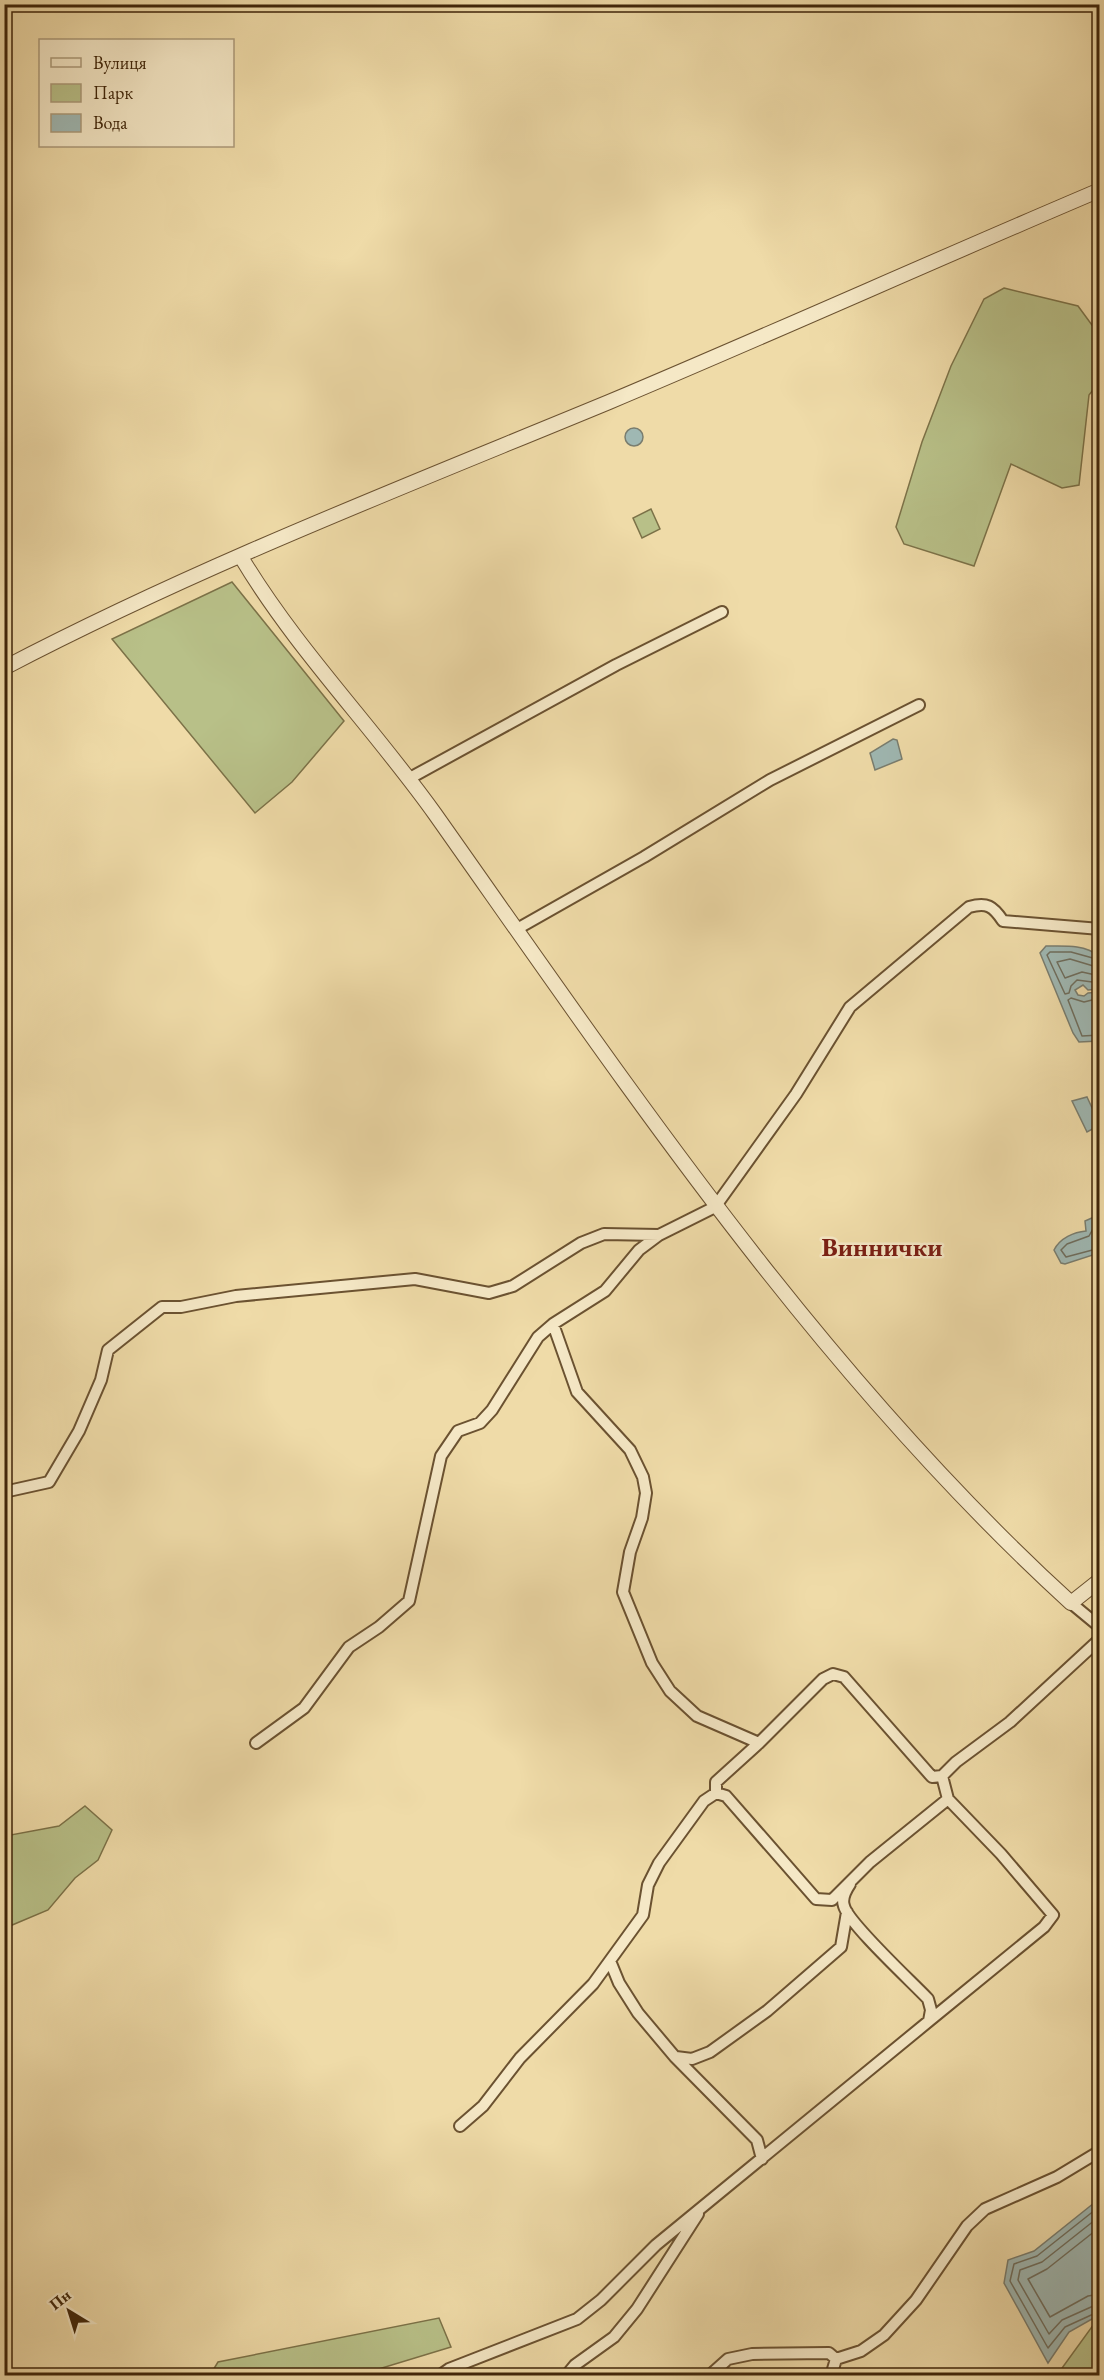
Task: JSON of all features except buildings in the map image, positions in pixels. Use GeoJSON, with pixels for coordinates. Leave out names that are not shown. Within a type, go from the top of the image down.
{"type":"FeatureCollection","features":[{"type":"Feature","properties":{"kind":"street"},"geometry":{"type":"LineString","coordinates":[[4,668],[58,640],[241,557],[1100,190]]}},
{"type":"Feature","properties":{"kind":"street"},"geometry":{"type":"LineString","coordinates":[[241,557],[310,654],[410,778],[715,1207],[863,1387],[942,1475],[1071,1603],[1100,1627]]}},
{"type":"Feature","properties":{"kind":"street"},"geometry":{"type":"LineString","coordinates":[[410,778],[616,666],[722,612]]}},
{"type":"Feature","properties":{"kind":"street"},"geometry":{"type":"LineString","coordinates":[[517,930],[644,857],[770,780],[920,705]]}},
{"type":"Feature","properties":{"kind":"street"},"geometry":{"type":"LineString","coordinates":[[256,1743],[304,1708],[349,1647],[399,1611],[408,1601],[441,1456],[458,1431],[480,1423],[492,1410],[524,1357],[553,1324],[605,1291],[639,1250],[658,1235],[715,1207],[796,1094],[850,1007],[969,907],[983,903],[993,907],[1003,921],[1100,928]]}},
{"type":"Feature","properties":{"kind":"street"},"geometry":{"type":"LineString","coordinates":[[4,1492],[49,1482],[79,1431],[101,1380],[108,1350],[162,1307],[181,1307],[236,1296],[415,1279],[489,1293],[513,1287],[580,1243],[604,1234],[658,1235]]}},
{"type":"Feature","properties":{"kind":"street"},"geometry":{"type":"LineString","coordinates":[[553,1324],[577,1392],[630,1450],[643,1477],[645,1502],[630,1552],[623,1592],[652,1663],[670,1691],[697,1716],[759,1743]]}},
{"type":"Feature","properties":{"kind":"street"},"geometry":{"type":"LineString","coordinates":[[1071,1603],[1100,1580]]}},
{"type":"Feature","properties":{"kind":"street"},"geometry":{"type":"LineString","coordinates":[[716,1793],[716,1782],[824,1679],[833,1674],[844,1677],[932,1777],[942,1776],[956,1762],[1010,1722],[1100,1639]]}},
{"type":"Feature","properties":{"kind":"street"},"geometry":{"type":"LineString","coordinates":[[439,2376],[449,2369],[576,2319],[601,2300],[656,2245],[1044,1928],[1053,1915],[1001,1854],[948,1799],[942,1776]]}},
{"type":"Feature","properties":{"kind":"street"},"geometry":{"type":"LineString","coordinates":[[716,1793],[726,1796],[816,1899],[832,1900],[879,1854],[948,1799]]}},
{"type":"Feature","properties":{"kind":"street"},"geometry":{"type":"LineString","coordinates":[[460,2126],[483,2106],[520,2058],[593,1984],[643,1915],[648,1885],[659,1863],[704,1801],[716,1793]]}},
{"type":"Feature","properties":{"kind":"street"},"geometry":{"type":"LineString","coordinates":[[850,1884],[843,1900],[847,1912],[869,1939],[928,1999],[931,2010],[929,2021]]}},
{"type":"Feature","properties":{"kind":"street"},"geometry":{"type":"LineString","coordinates":[[675,2057],[692,2060],[710,2052],[767,2010],[841,1947],[847,1912]]}},
{"type":"Feature","properties":{"kind":"street"},"geometry":{"type":"LineString","coordinates":[[610,1961],[619,1983],[638,2013],[675,2057],[757,2140],[762,2159]]}},
{"type":"Feature","properties":{"kind":"street"},"geometry":{"type":"LineString","coordinates":[[836,2359],[861,2351],[884,2335],[916,2300],[968,2226],[985,2209],[1057,2177],[1100,2151]]}},
{"type":"Feature","properties":{"kind":"street"},"geometry":{"type":"LineString","coordinates":[[566,2376],[574,2365],[614,2337],[626,2323],[688,2233],[701,2208]]}},
{"type":"Feature","properties":{"kind":"street"},"geometry":{"type":"LineString","coordinates":[[709,2376],[729,2359],[752,2354],[829,2353],[836,2359]]}},
{"type":"Feature","properties":{"kind":"street"},"geometry":{"type":"LineString","coordinates":[[831,2376],[836,2359]]}},
{"type":"Feature","properties":{"kind":"green space"},"geometry":{"type":"Polygon","coordinates":[[[1004,288],[1078,306],[1100,336],[1099,382],[1089,395],[1079,485],[1062,488],[1011,464],[974,566],[904,544],[896,527],[922,442],[951,366],[984,299],[1004,288]]]}},
{"type":"Feature","properties":{"kind":"green space"},"geometry":{"type":"Polygon","coordinates":[[[651,509],[660,529],[642,538],[633,518],[651,509]]]}},
{"type":"Feature","properties":{"kind":"green space"},"geometry":{"type":"Polygon","coordinates":[[[232,582],[344,721],[292,782],[255,813],[112,639],[232,582]]]}},
{"type":"Feature","properties":{"kind":"green space"},"geometry":{"type":"Polygon","coordinates":[[[85,1806],[112,1830],[98,1860],[75,1878],[48,1910],[5,1928],[5,1836],[59,1826],[85,1806]]]}},
{"type":"Feature","properties":{"kind":"green space"},"geometry":{"type":"Polygon","coordinates":[[[1099,2317],[1099,2375],[1057,2375],[1099,2317]]]}},
{"type":"Feature","properties":{"kind":"green space"},"geometry":{"type":"Polygon","coordinates":[[[439,2318],[451,2347],[359,2375],[210,2375],[218,2362],[439,2318]]]}},
{"type":"Feature","properties":{"kind":"water"},"geometry":{"type":"Polygon","coordinates":[[[634,428],[640,431],[643,437],[640,443],[634,446],[628,443],[625,437],[628,431],[634,428]]]}},
{"type":"Feature","properties":{"kind":"water"},"geometry":{"type":"Polygon","coordinates":[[[893,739],[897,740],[902,759],[875,770],[870,753],[893,739]]]}},
{"type":"Feature","properties":{"kind":"water"},"geometry":{"type":"Polygon","coordinates":[[[1046,946],[1087,949],[1099,956],[1099,989],[1088,990],[1083,985],[1075,990],[1078,995],[1084,996],[1088,993],[1099,992],[1099,1041],[1079,1042],[1073,1033],[1040,953],[1046,946]]]}},
{"type":"Feature","properties":{"kind":"water"},"geometry":{"type":"Polygon","coordinates":[[[1087,1097],[1100,1125],[1087,1132],[1072,1101],[1087,1097]]]}},
{"type":"Feature","properties":{"kind":"water"},"geometry":{"type":"Polygon","coordinates":[[[1094,1217],[1099,1227],[1099,1253],[1065,1264],[1061,1263],[1054,1250],[1068,1236],[1086,1231],[1085,1221],[1094,1217]]]}},
{"type":"Feature","properties":{"kind":"water"},"geometry":{"type":"Polygon","coordinates":[[[1099,2199],[1099,2315],[1069,2332],[1048,2363],[1004,2283],[1008,2260],[1034,2251],[1099,2199]]]}},
{"type":"Feature","properties":{"kind":"district","name":"Виннички"},"geometry":{"type":"Point","coordinates":[882,1247]}}]}
